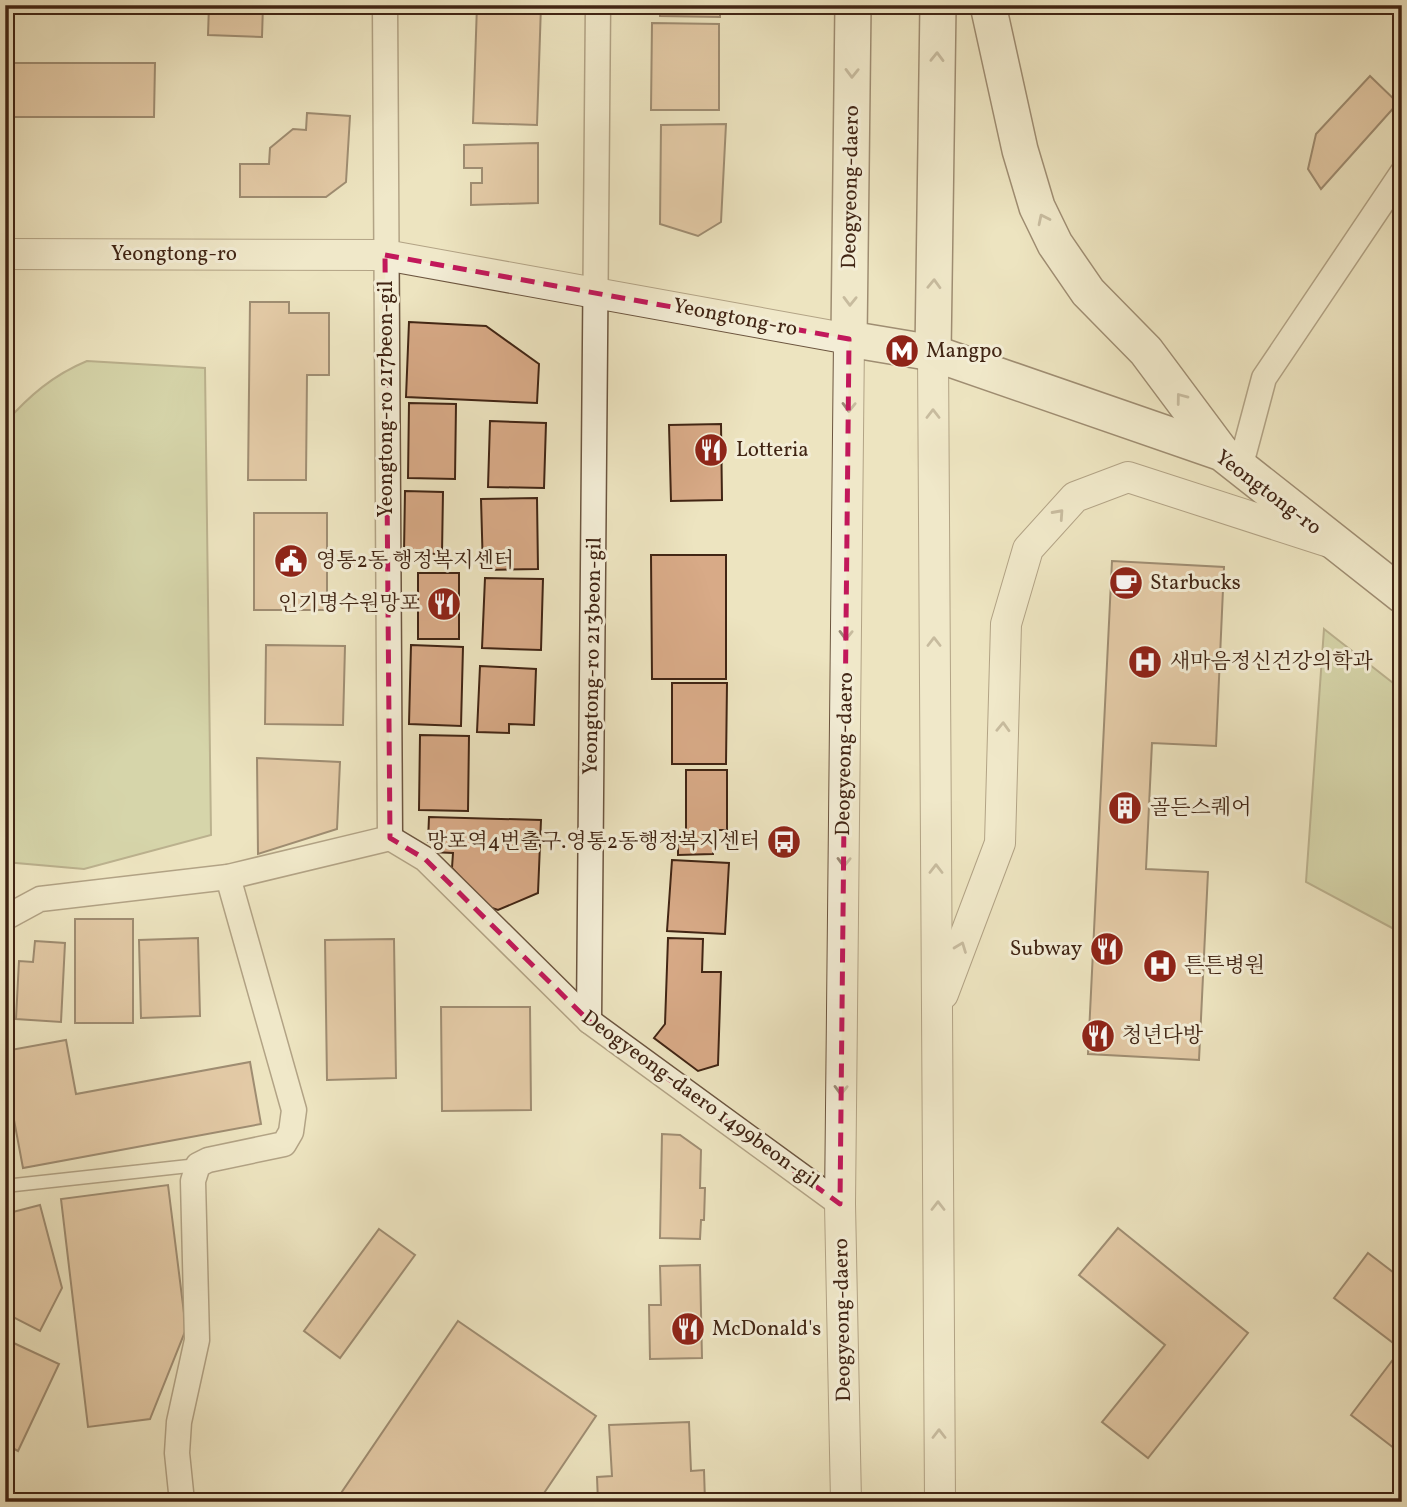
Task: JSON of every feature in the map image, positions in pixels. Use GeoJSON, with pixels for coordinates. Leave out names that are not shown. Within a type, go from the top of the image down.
{"type":"FeatureCollection","features":[{"type":"Feature","properties":{"kind":"main road","name":"Deogyeong-daero"},"geometry":{"type":"LineString","coordinates":[[849,339],[853,5]]}},
{"type":"Feature","properties":{"kind":"main road"},"geometry":{"type":"LineString","coordinates":[[933,353],[938,5]]}},
{"type":"Feature","properties":{"kind":"main road"},"geometry":{"type":"LineString","coordinates":[[988,5],[1020,150],[1037,207],[1055,244],[1088,292],[1146,351],[1231,460]]}},
{"type":"Feature","properties":{"kind":"main road","name":"Yeongtong-ro"},"geometry":{"type":"LineString","coordinates":[[849,339],[933,353],[1231,460],[1402,595]]}},
{"type":"Feature","properties":{"kind":"street","name":"Yeongtong-ro 217beon-gil"},"geometry":{"type":"LineString","coordinates":[[385,5],[390,838]]}},
{"type":"Feature","properties":{"kind":"street","name":"Yeongtong-ro 213beon-gil"},"geometry":{"type":"LineString","coordinates":[[589,1021],[598,5]]}},
{"type":"Feature","properties":{"kind":"street"},"geometry":{"type":"LineString","coordinates":[[1231,460],[1264,379],[1402,173]]}},
{"type":"Feature","properties":{"kind":"street","name":"Yeongtong-ro"},"geometry":{"type":"LineString","coordinates":[[5,254],[385,255],[849,339]]}},
{"type":"Feature","properties":{"kind":"street","name":"Deogyeong-daero"},"geometry":{"type":"LineString","coordinates":[[846,1502],[840,1204],[849,339]]}},
{"type":"Feature","properties":{"kind":"street"},"geometry":{"type":"LineString","coordinates":[[933,353],[940,1502]]}},
{"type":"Feature","properties":{"kind":"street"},"geometry":{"type":"LineString","coordinates":[[937,1011],[1000,843],[1006,624],[1028,550],[1075,497],[1128,477],[1334,543]]}},
{"type":"Feature","properties":{"kind":"street"},"geometry":{"type":"LineString","coordinates":[[5,918],[40,899],[228,877],[390,838]]}},
{"type":"Feature","properties":{"kind":"street","name":"Deogyeong-daero 1499beon-gil"},"geometry":{"type":"LineString","coordinates":[[390,838],[425,859],[589,1021],[840,1204]]}},
{"type":"Feature","properties":{"kind":"street"},"geometry":{"type":"LineString","coordinates":[[182,1502],[177,1452],[179,1422],[197,1340],[193,1181],[198,1165],[208,1160],[284,1144],[291,1132],[294,1110],[228,877]]}},
{"type":"Feature","properties":{"kind":"lane"},"geometry":{"type":"LineString","coordinates":[[5,1186],[198,1165]]}},
{"type":"Feature","properties":{"kind":"highlighted area"},"geometry":{"type":"Polygon","coordinates":[[[385,255],[849,339],[840,1204],[589,1021],[425,859],[390,838],[385,255]]]}},
{"type":"Feature","properties":{"kind":"green space"},"geometry":{"type":"Polygon","coordinates":[[[87,361],[205,368],[211,835],[84,869],[5,862],[5,423],[42,387],[87,361]]]}},
{"type":"Feature","properties":{"kind":"green space"},"geometry":{"type":"Polygon","coordinates":[[[1324,629],[1402,690],[1402,924],[1394,929],[1306,882],[1324,629]]]}},
{"type":"Feature","properties":{"kind":"building"},"geometry":{"type":"Polygon","coordinates":[[[209,5],[263,5],[262,37],[208,35],[209,5]]]}},
{"type":"Feature","properties":{"kind":"building"},"geometry":{"type":"Polygon","coordinates":[[[477,5],[541,5],[537,125],[473,123],[477,5]]]}},
{"type":"Feature","properties":{"kind":"building"},"geometry":{"type":"Polygon","coordinates":[[[660,5],[720,5],[720,17],[660,16],[660,5]]]}},
{"type":"Feature","properties":{"kind":"building"},"geometry":{"type":"Polygon","coordinates":[[[652,23],[719,24],[719,110],[651,110],[652,23]]]}},
{"type":"Feature","properties":{"kind":"building"},"geometry":{"type":"Polygon","coordinates":[[[5,63],[155,63],[154,117],[5,117],[5,63]]]}},
{"type":"Feature","properties":{"kind":"building"},"geometry":{"type":"Polygon","coordinates":[[[1370,76],[1398,103],[1321,189],[1308,169],[1316,134],[1370,76]]]}},
{"type":"Feature","properties":{"kind":"building"},"geometry":{"type":"Polygon","coordinates":[[[307,113],[350,116],[346,182],[326,197],[240,197],[240,164],[269,164],[270,148],[293,129],[306,130],[307,113]]]}},
{"type":"Feature","properties":{"kind":"building"},"geometry":{"type":"Polygon","coordinates":[[[726,124],[721,222],[698,236],[660,224],[661,125],[726,124]]]}},
{"type":"Feature","properties":{"kind":"building"},"geometry":{"type":"Polygon","coordinates":[[[538,143],[538,203],[471,205],[471,183],[482,183],[482,168],[464,168],[464,145],[538,143]]]}},
{"type":"Feature","properties":{"kind":"building"},"geometry":{"type":"Polygon","coordinates":[[[250,302],[289,302],[289,313],[329,313],[329,375],[307,375],[306,480],[248,480],[250,302]]]}},
{"type":"Feature","properties":{"kind":"building"},"geometry":{"type":"Polygon","coordinates":[[[409,322],[486,326],[539,364],[537,403],[406,397],[409,322]]]}},
{"type":"Feature","properties":{"kind":"building"},"geometry":{"type":"Polygon","coordinates":[[[409,403],[456,404],[455,479],[408,478],[409,403]]]}},
{"type":"Feature","properties":{"kind":"building"},"geometry":{"type":"Polygon","coordinates":[[[490,421],[546,423],[544,488],[488,487],[490,421]]]}},
{"type":"Feature","properties":{"kind":"building"},"geometry":{"type":"Polygon","coordinates":[[[721,424],[722,500],[671,501],[669,425],[721,424]]]}},
{"type":"Feature","properties":{"kind":"building"},"geometry":{"type":"Polygon","coordinates":[[[405,491],[443,492],[442,554],[404,553],[405,491]]]}},
{"type":"Feature","properties":{"kind":"building"},"geometry":{"type":"Polygon","coordinates":[[[537,498],[538,569],[483,570],[481,499],[537,498]]]}},
{"type":"Feature","properties":{"kind":"building","name":"영통2동 행정복지센터"},"geometry":{"type":"Polygon","coordinates":[[[254,513],[327,513],[327,610],[254,610],[254,513]]]}},
{"type":"Feature","properties":{"kind":"building"},"geometry":{"type":"Polygon","coordinates":[[[651,555],[726,555],[726,679],[652,679],[651,555]]]}},
{"type":"Feature","properties":{"kind":"building","name":"골든스퀘어"},"geometry":{"type":"Polygon","coordinates":[[[1112,561],[1224,567],[1216,746],[1152,743],[1146,869],[1208,872],[1199,1060],[1088,1054],[1112,561]]]}},
{"type":"Feature","properties":{"kind":"building"},"geometry":{"type":"Polygon","coordinates":[[[418,573],[459,573],[459,639],[418,639],[418,573]]]}},
{"type":"Feature","properties":{"kind":"building"},"geometry":{"type":"Polygon","coordinates":[[[485,578],[543,579],[541,650],[482,648],[485,578]]]}},
{"type":"Feature","properties":{"kind":"building"},"geometry":{"type":"Polygon","coordinates":[[[266,645],[345,646],[343,725],[265,724],[266,645]]]}},
{"type":"Feature","properties":{"kind":"building"},"geometry":{"type":"Polygon","coordinates":[[[411,645],[463,647],[461,726],[409,724],[411,645]]]}},
{"type":"Feature","properties":{"kind":"building"},"geometry":{"type":"Polygon","coordinates":[[[480,666],[536,669],[534,725],[509,724],[509,733],[477,732],[480,666]]]}},
{"type":"Feature","properties":{"kind":"building"},"geometry":{"type":"Polygon","coordinates":[[[672,683],[727,683],[726,764],[672,764],[672,683]]]}},
{"type":"Feature","properties":{"kind":"building"},"geometry":{"type":"Polygon","coordinates":[[[420,735],[469,736],[468,811],[419,810],[420,735]]]}},
{"type":"Feature","properties":{"kind":"building"},"geometry":{"type":"Polygon","coordinates":[[[257,758],[340,762],[337,829],[258,854],[257,758]]]}},
{"type":"Feature","properties":{"kind":"building"},"geometry":{"type":"Polygon","coordinates":[[[686,770],[727,770],[727,830],[713,830],[713,854],[678,855],[678,837],[686,837],[686,770]]]}},
{"type":"Feature","properties":{"kind":"building"},"geometry":{"type":"Polygon","coordinates":[[[429,817],[541,820],[538,893],[498,910],[486,906],[452,868],[453,853],[432,852],[432,842],[428,842],[429,817]]]}},
{"type":"Feature","properties":{"kind":"building"},"geometry":{"type":"Polygon","coordinates":[[[672,860],[729,863],[725,934],[667,931],[672,860]]]}},
{"type":"Feature","properties":{"kind":"building"},"geometry":{"type":"Polygon","coordinates":[[[75,919],[133,919],[133,1023],[75,1023],[75,919]]]}},
{"type":"Feature","properties":{"kind":"building"},"geometry":{"type":"Polygon","coordinates":[[[198,938],[200,1016],[141,1018],[139,940],[198,938]]]}},
{"type":"Feature","properties":{"kind":"building"},"geometry":{"type":"Polygon","coordinates":[[[668,938],[703,939],[702,972],[721,972],[718,1065],[698,1071],[654,1038],[665,1024],[668,938]]]}},
{"type":"Feature","properties":{"kind":"building"},"geometry":{"type":"Polygon","coordinates":[[[394,939],[396,1078],[327,1080],[325,940],[394,939]]]}},
{"type":"Feature","properties":{"kind":"building"},"geometry":{"type":"Polygon","coordinates":[[[35,941],[65,943],[61,1022],[16,1019],[19,961],[33,962],[35,941]]]}},
{"type":"Feature","properties":{"kind":"building"},"geometry":{"type":"Polygon","coordinates":[[[441,1007],[530,1007],[531,1110],[442,1111],[441,1007]]]}},
{"type":"Feature","properties":{"kind":"building"},"geometry":{"type":"Polygon","coordinates":[[[66,1040],[76,1094],[250,1062],[261,1124],[23,1168],[5,1072],[5,1051],[66,1040]]]}},
{"type":"Feature","properties":{"kind":"building"},"geometry":{"type":"Polygon","coordinates":[[[662,1134],[680,1135],[701,1150],[700,1188],[705,1188],[704,1220],[701,1220],[700,1239],[660,1238],[662,1134]]]}},
{"type":"Feature","properties":{"kind":"building"},"geometry":{"type":"Polygon","coordinates":[[[168,1185],[186,1329],[150,1419],[88,1427],[61,1199],[168,1185]]]}},
{"type":"Feature","properties":{"kind":"building"},"geometry":{"type":"Polygon","coordinates":[[[40,1205],[62,1288],[40,1331],[5,1313],[5,1214],[40,1205]]]}},
{"type":"Feature","properties":{"kind":"building"},"geometry":{"type":"Polygon","coordinates":[[[1118,1228],[1248,1333],[1148,1458],[1102,1422],[1165,1345],[1079,1275],[1118,1228]]]}},
{"type":"Feature","properties":{"kind":"building"},"geometry":{"type":"Polygon","coordinates":[[[379,1229],[415,1255],[340,1358],[304,1331],[379,1229]]]}},
{"type":"Feature","properties":{"kind":"building"},"geometry":{"type":"Polygon","coordinates":[[[1368,1253],[1402,1279],[1402,1449],[1399,1452],[1351,1415],[1401,1349],[1334,1298],[1368,1253]]]}},
{"type":"Feature","properties":{"kind":"building"},"geometry":{"type":"Polygon","coordinates":[[[700,1265],[702,1358],[650,1359],[649,1305],[661,1305],[660,1266],[700,1265]]]}},
{"type":"Feature","properties":{"kind":"building"},"geometry":{"type":"Polygon","coordinates":[[[458,1321],[596,1416],[538,1502],[335,1502],[458,1321]]]}},
{"type":"Feature","properties":{"kind":"building"},"geometry":{"type":"Polygon","coordinates":[[[5,1339],[59,1364],[18,1451],[5,1444],[5,1339]]]}},
{"type":"Feature","properties":{"kind":"building"},"geometry":{"type":"Polygon","coordinates":[[[689,1422],[691,1471],[704,1470],[705,1502],[598,1502],[597,1477],[612,1476],[609,1425],[689,1422]]]}},
{"type":"Feature","properties":{"kind":"place","name":"Mangpo"},"geometry":{"type":"Point","coordinates":[902,351]}},
{"type":"Feature","properties":{"kind":"place","name":"Lotteria"},"geometry":{"type":"Point","coordinates":[711,450]}},
{"type":"Feature","properties":{"kind":"place","name":"영통2동 행정복지센터"},"geometry":{"type":"Point","coordinates":[291,561]}},
{"type":"Feature","properties":{"kind":"place","name":"Starbucks"},"geometry":{"type":"Point","coordinates":[1126,583]}},
{"type":"Feature","properties":{"kind":"place","name":"인기명수원망포"},"geometry":{"type":"Point","coordinates":[444,604]}},
{"type":"Feature","properties":{"kind":"place","name":"새마음정신건강의학과"},"geometry":{"type":"Point","coordinates":[1145,662]}},
{"type":"Feature","properties":{"kind":"place","name":"골든스퀘어"},"geometry":{"type":"Point","coordinates":[1125,808]}},
{"type":"Feature","properties":{"kind":"place","name":"망포역4번출구.영통2동행정복지센터"},"geometry":{"type":"Point","coordinates":[784,842]}},
{"type":"Feature","properties":{"kind":"place","name":"Subway"},"geometry":{"type":"Point","coordinates":[1107,949]}},
{"type":"Feature","properties":{"kind":"place","name":"튼튼병원"},"geometry":{"type":"Point","coordinates":[1160,966]}},
{"type":"Feature","properties":{"kind":"place","name":"청년다방"},"geometry":{"type":"Point","coordinates":[1098,1036]}},
{"type":"Feature","properties":{"kind":"place","name":"McDonald's"},"geometry":{"type":"Point","coordinates":[688,1329]}}]}
